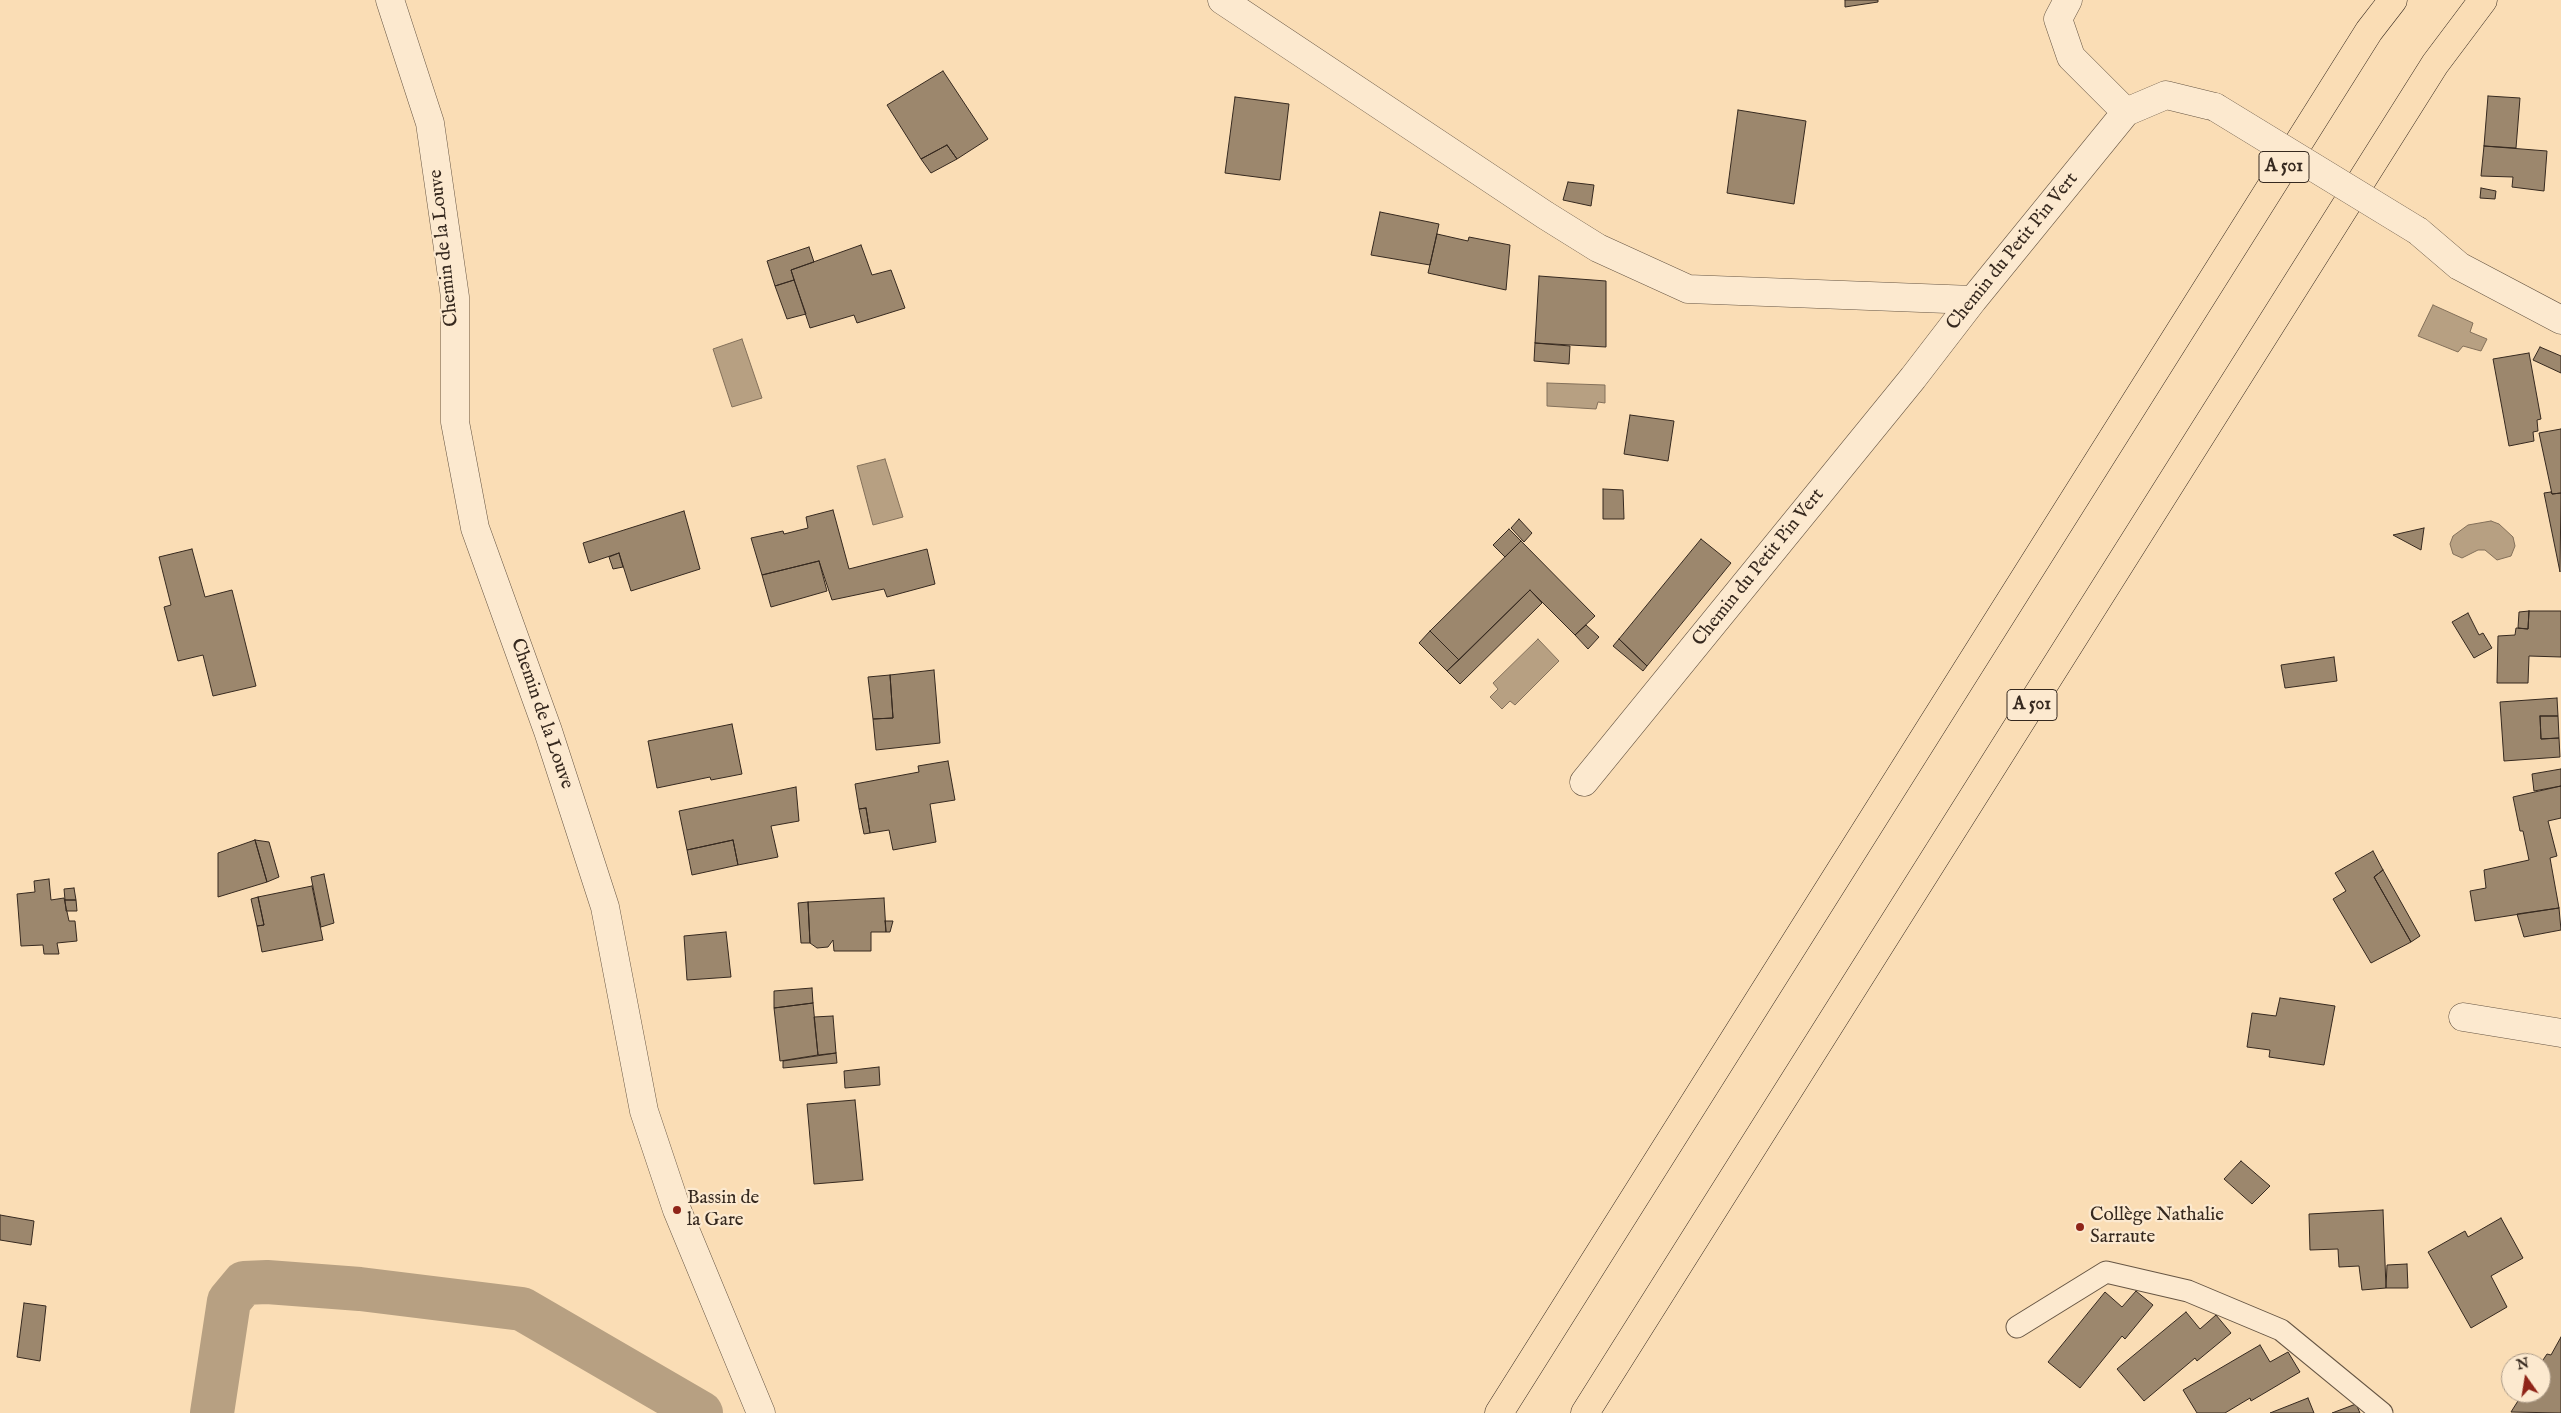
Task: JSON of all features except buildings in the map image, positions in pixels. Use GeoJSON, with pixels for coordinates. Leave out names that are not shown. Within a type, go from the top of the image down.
{"type":"FeatureCollection","features":[{"type":"Feature","properties":{"kind":"highway","name":"A 501"},"geometry":{"type":"LineString","coordinates":[[1499,1413],[2364,39],[2392,0]]}},
{"type":"Feature","properties":{"kind":"highway","name":"A 501"},"geometry":{"type":"LineString","coordinates":[[1585,1413],[2435,64],[2483,0]]}},
{"type":"Feature","properties":{"kind":"street","name":"Chemin de la Louve"},"geometry":{"type":"LineString","coordinates":[[390,0],[430,123],[455,297],[455,422],[475,528],[548,732],[605,907],[644,1111],[677,1210],[762,1413]]}},
{"type":"Feature","properties":{"kind":"street"},"geometry":{"type":"LineString","coordinates":[[1222,0],[1598,248],[1688,289],[1973,300]]}},
{"type":"Feature","properties":{"kind":"street"},"geometry":{"type":"LineString","coordinates":[[2068,0],[2058,19],[2071,57],[2126,112]]}},
{"type":"Feature","properties":{"kind":"street","name":"Chemin du Petit Pin Vert"},"geometry":{"type":"LineString","coordinates":[[1584,782],[1913,378],[1973,300],[2126,112],[2166,95],[2215,107],[2418,231],[2459,266],[2561,320]]}},
{"type":"Feature","properties":{"kind":"street"},"geometry":{"type":"LineString","coordinates":[[2462,1017],[2561,1033]]}},
{"type":"Feature","properties":{"kind":"lane"},"geometry":{"type":"LineString","coordinates":[[2017,1327],[2106,1272],[2134,1278],[2188,1291],[2281,1330],[2382,1413]]}},
{"type":"Feature","properties":{"kind":"shaded area"},"geometry":{"type":"Polygon","coordinates":[[[2433,305],[2473,323],[2470,332],[2487,339],[2481,351],[2463,346],[2458,352],[2418,336],[2433,305]]]}},
{"type":"Feature","properties":{"kind":"shaded area"},"geometry":{"type":"Polygon","coordinates":[[[742,339],[762,398],[732,407],[713,349],[742,339]]]}},
{"type":"Feature","properties":{"kind":"shaded area"},"geometry":{"type":"Polygon","coordinates":[[[1547,383],[1605,385],[1605,403],[1598,402],[1596,409],[1547,406],[1547,383]]]}},
{"type":"Feature","properties":{"kind":"shaded area"},"geometry":{"type":"Polygon","coordinates":[[[885,459],[903,517],[873,525],[857,466],[885,459]]]}},
{"type":"Feature","properties":{"kind":"shaded area"},"geometry":{"type":"Polygon","coordinates":[[[2491,521],[2499,524],[2513,537],[2515,546],[2511,556],[2497,560],[2485,550],[2478,550],[2462,558],[2453,554],[2450,544],[2453,536],[2468,525],[2491,521]]]}},
{"type":"Feature","properties":{"kind":"shaded area"},"geometry":{"type":"Polygon","coordinates":[[[1538,639],[1559,661],[1515,705],[1510,701],[1502,709],[1490,697],[1498,689],[1493,683],[1538,639]]]}},
{"type":"Feature","properties":{"kind":"waterway"},"geometry":{"type":"LineString","coordinates":[[212,1413],[229,1301],[244,1283],[267,1282],[360,1289],[522,1309],[701,1413]]}},
{"type":"Feature","properties":{"kind":"place","name":"Bassin de la Gare"},"geometry":{"type":"Point","coordinates":[677,1210]}},
{"type":"Feature","properties":{"kind":"place","name":"Collège Nathalie Sarraute"},"geometry":{"type":"Point","coordinates":[2080,1227]}}]}
